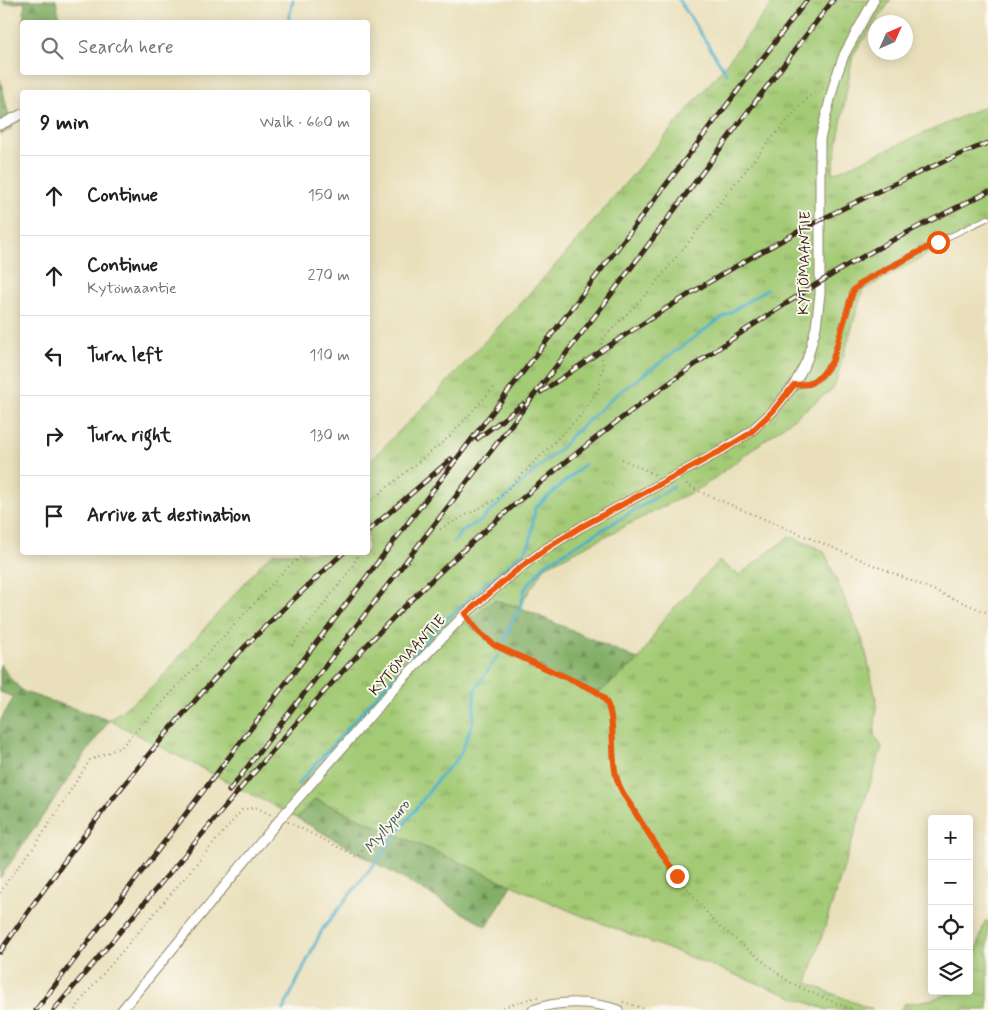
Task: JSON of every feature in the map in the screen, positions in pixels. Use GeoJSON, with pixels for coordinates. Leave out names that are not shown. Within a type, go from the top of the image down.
{"type":"FeatureCollection","features":[{"type":"Feature","properties":{"kind":"street","name":"KYTÖMAANTIE"},"geometry":{"type":"LineString","coordinates":[[122,1010],[280,819],[398,684],[465,614],[517,570],[547,548],[581,527],[749,434],[773,411],[794,385],[807,360],[816,327],[820,294],[820,139],[835,80],[844,55],[874,0]]}},
{"type":"Feature","properties":{"kind":"street"},"geometry":{"type":"LineString","coordinates":[[0,125],[20,115]]}},
{"type":"Feature","properties":{"kind":"street"},"geometry":{"type":"LineString","coordinates":[[533,1010],[572,1002],[606,1006],[618,1010]]}},
{"type":"Feature","properties":{"kind":"lane"},"geometry":{"type":"LineString","coordinates":[[794,385],[809,384],[821,376],[832,362],[853,291],[862,282],[988,218]]}},
{"type":"Feature","properties":{"kind":"path"},"geometry":{"type":"LineString","coordinates":[[440,529],[500,497],[583,413],[599,388],[603,368],[602,340],[651,288],[765,146],[808,98],[835,80]]}},
{"type":"Feature","properties":{"kind":"path"},"geometry":{"type":"LineString","coordinates":[[370,502],[450,436],[496,385]]}},
{"type":"Feature","properties":{"kind":"path"},"geometry":{"type":"LineString","coordinates":[[622,459],[654,474],[663,482]]}},
{"type":"Feature","properties":{"kind":"path"},"geometry":{"type":"LineString","coordinates":[[674,476],[700,492],[988,613]]}},
{"type":"Feature","properties":{"kind":"path"},"geometry":{"type":"LineString","coordinates":[[0,894],[10,877],[35,846],[90,760],[121,747],[286,569],[303,555]]}},
{"type":"Feature","properties":{"kind":"path"},"geometry":{"type":"LineString","coordinates":[[292,646],[350,570],[358,555]]}},
{"type":"Feature","properties":{"kind":"path"},"geometry":{"type":"LineString","coordinates":[[465,614],[479,632],[494,645],[594,690],[602,696],[608,706],[612,724],[614,768],[617,780],[642,825],[677,876],[720,926],[790,982],[854,1010]]}},
{"type":"Feature","properties":{"kind":"path"},"geometry":{"type":"LineString","coordinates":[[75,1010],[86,994],[242,810],[256,807],[358,857],[369,840]]}},
{"type":"Feature","properties":{"kind":"green space"},"geometry":{"type":"Polygon","coordinates":[[[2,0],[56,0],[60,20],[23,20],[25,2],[5,4],[2,0]]]}},
{"type":"Feature","properties":{"kind":"green space"},"geometry":{"type":"Polygon","coordinates":[[[775,0],[891,0],[881,15],[868,15],[868,33],[853,55],[832,174],[988,105],[988,224],[941,247],[863,290],[834,388],[704,486],[545,567],[519,607],[494,600],[597,694],[639,660],[663,620],[719,561],[739,575],[790,536],[824,551],[864,644],[877,704],[874,735],[882,747],[807,983],[873,1010],[827,1010],[575,913],[315,799],[297,818],[109,720],[152,688],[263,562],[272,555],[370,555],[370,461],[437,393],[564,256],[722,69],[775,0]]]}},
{"type":"Feature","properties":{"kind":"green space"},"geometry":{"type":"Polygon","coordinates":[[[0,79],[12,128],[0,135],[0,79]]]}},
{"type":"Feature","properties":{"kind":"green space"},"geometry":{"type":"Polygon","coordinates":[[[494,600],[519,607],[639,660],[597,694],[499,650],[466,623],[494,600]]]}},
{"type":"Feature","properties":{"kind":"green space"},"geometry":{"type":"Polygon","coordinates":[[[0,664],[24,692],[109,720],[0,878],[0,721],[14,697],[0,692],[0,664]]]}},
{"type":"Feature","properties":{"kind":"green space"},"geometry":{"type":"Polygon","coordinates":[[[315,799],[511,885],[487,927],[297,818],[315,799]]]}},
{"type":"Feature","properties":{"kind":"green space"},"geometry":{"type":"Polygon","coordinates":[[[985,921],[988,921],[988,1010],[900,1010],[904,1004],[934,999],[944,995],[973,995],[973,962],[985,921]]]}},
{"type":"Feature","properties":{"kind":"waterway"},"geometry":{"type":"LineString","coordinates":[[288,20],[293,0]]}},
{"type":"Feature","properties":{"kind":"waterway"},"geometry":{"type":"LineString","coordinates":[[679,0],[727,74]]}},
{"type":"Feature","properties":{"kind":"waterway"},"geometry":{"type":"LineString","coordinates":[[454,542],[465,529],[479,522],[564,446],[570,437],[617,394],[717,321],[767,289]]}},
{"type":"Feature","properties":{"kind":"waterway"},"geometry":{"type":"LineString","coordinates":[[298,784],[437,628],[524,552],[530,543],[535,508],[585,464]]}},
{"type":"Feature","properties":{"kind":"waterway"},"geometry":{"type":"LineString","coordinates":[[504,641],[519,611],[525,589],[545,564],[673,487]]}},
{"type":"Feature","properties":{"kind":"waterway","name":"Myllypuro"},"geometry":{"type":"LineString","coordinates":[[283,1010],[322,930],[439,778],[459,757],[473,722],[475,690],[498,655]]}},
{"type":"Feature","properties":{"kind":"railway"},"geometry":{"type":"LineString","coordinates":[[36,1010],[807,0]]}},
{"type":"Feature","properties":{"kind":"railway"},"geometry":{"type":"LineString","coordinates":[[229,791],[601,308],[833,0]]}},
{"type":"Feature","properties":{"kind":"railway"},"geometry":{"type":"LineString","coordinates":[[541,392],[614,342],[775,244],[846,207],[988,143]]}},
{"type":"Feature","properties":{"kind":"railway"},"geometry":{"type":"LineString","coordinates":[[54,1010],[322,694],[396,615],[521,499],[564,463],[654,394],[747,329],[865,255],[988,192]]}},
{"type":"Feature","properties":{"kind":"railway"},"geometry":{"type":"LineString","coordinates":[[477,439],[523,404]]}},
{"type":"Feature","properties":{"kind":"railway"},"geometry":{"type":"LineString","coordinates":[[370,529],[451,459]]}},
{"type":"Feature","properties":{"kind":"railway"},"geometry":{"type":"LineString","coordinates":[[0,952],[82,838],[200,694],[245,646],[341,555]]}},
{"type":"Feature","properties":{"kind":"route"},"geometry":{"type":"LineString","coordinates":[[677,876],[642,825],[617,780],[614,768],[612,724],[608,706],[602,696],[594,690],[494,645],[479,632],[465,614],[517,570],[547,548],[581,527],[749,434],[773,411],[794,385],[809,384],[821,376],[832,362],[853,291],[862,282],[938,242]]}}]}
